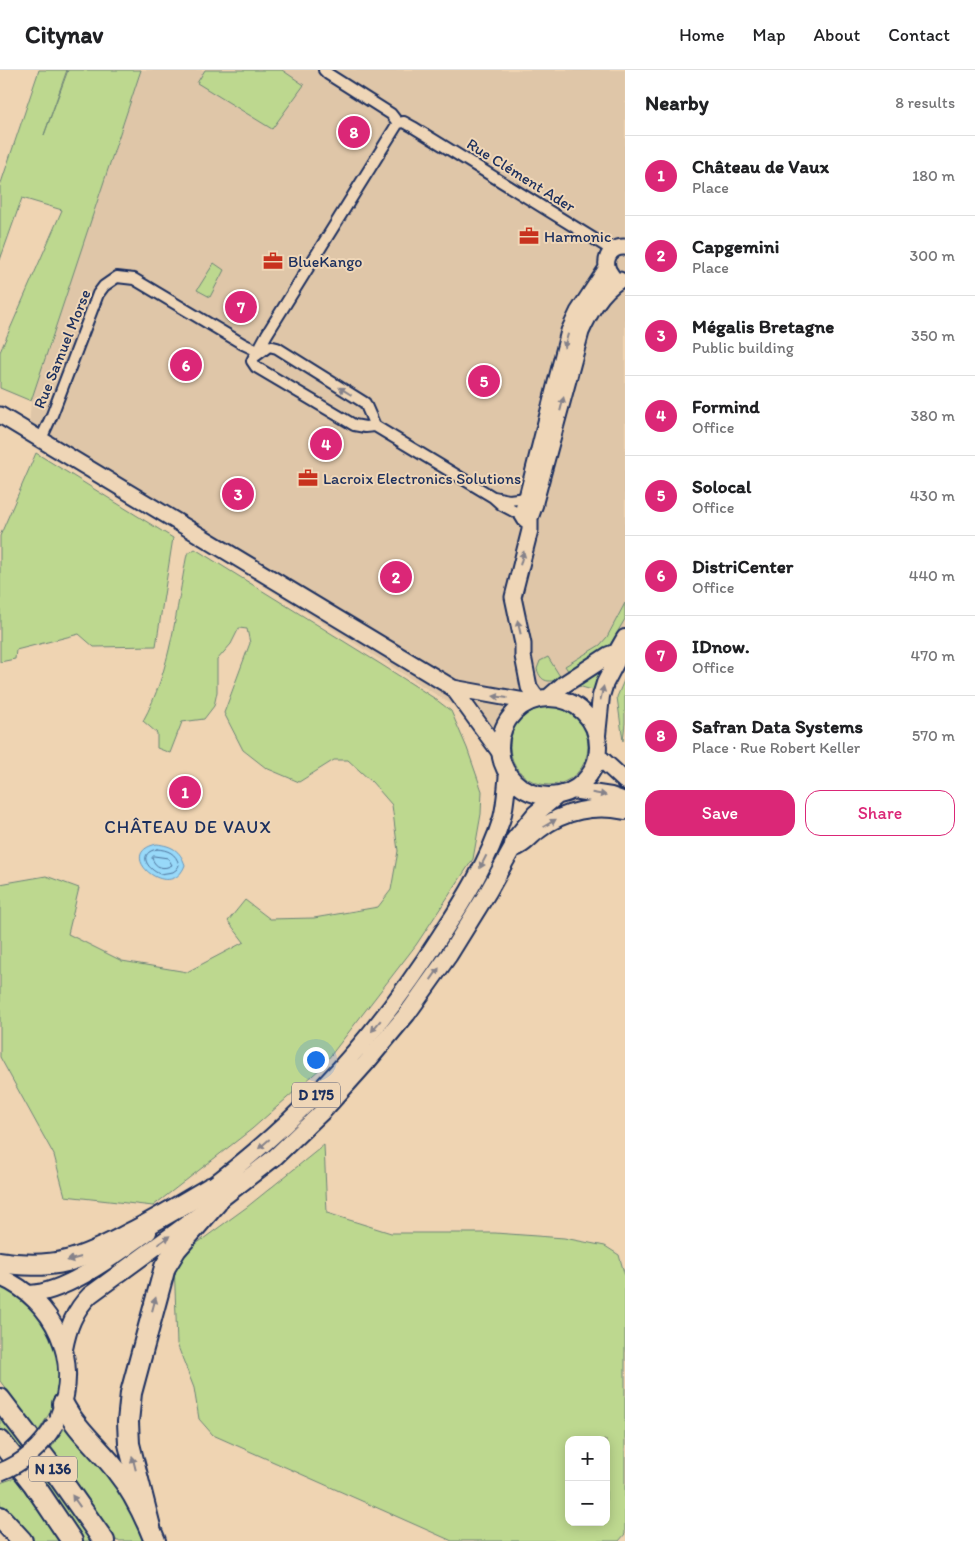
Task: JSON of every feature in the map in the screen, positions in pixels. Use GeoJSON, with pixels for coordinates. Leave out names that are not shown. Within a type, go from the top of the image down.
{"type":"FeatureCollection","features":[{"type":"Feature","properties":{"kind":"highway"},"geometry":{"type":"LineString","coordinates":[[0,1262],[25,1265],[52,1264],[85,1256],[214,1195]]}},
{"type":"Feature","properties":{"kind":"highway"},"geometry":{"type":"LineString","coordinates":[[152,1534],[129,1444],[128,1422],[131,1393],[165,1267],[214,1195]]}},
{"type":"Feature","properties":{"kind":"highway","name":"N 136"},"geometry":{"type":"LineString","coordinates":[[0,1399],[54,1470],[104,1541]]}},
{"type":"Feature","properties":{"kind":"highway"},"geometry":{"type":"LineString","coordinates":[[64,1404],[75,1422],[117,1471],[136,1500],[152,1534]]}},
{"type":"Feature","properties":{"kind":"highway","name":"N 136"},"geometry":{"type":"LineString","coordinates":[[0,1441],[33,1484],[72,1541]]}},
{"type":"Feature","properties":{"kind":"highway"},"geometry":{"type":"LineString","coordinates":[[0,1517],[22,1541]]}},
{"type":"Feature","properties":{"kind":"main road"},"geometry":{"type":"LineString","coordinates":[[621,645],[609,655],[538,700],[521,707],[506,723],[500,743],[501,754],[508,773],[515,782],[530,791],[546,795],[565,792],[611,796],[625,801]]}},
{"type":"Feature","properties":{"kind":"main road"},"geometry":{"type":"LineString","coordinates":[[565,792],[588,776],[597,755],[600,698],[605,683],[616,662],[621,645]]}},
{"type":"Feature","properties":{"kind":"main road"},"geometry":{"type":"LineString","coordinates":[[538,700],[562,700],[579,708],[593,726],[597,738]]}},
{"type":"Feature","properties":{"kind":"main road"},"geometry":{"type":"LineString","coordinates":[[597,755],[625,781]]}},
{"type":"Feature","properties":{"kind":"main road","name":"D 175"},"geometry":{"type":"LineString","coordinates":[[64,1350],[72,1320],[82,1303],[214,1195],[318,1094],[362,1045],[395,1002],[465,898],[492,846],[502,817],[508,773]]}},
{"type":"Feature","properties":{"kind":"main road","name":"D 175"},"geometry":{"type":"LineString","coordinates":[[29,1294],[39,1294],[58,1287],[99,1265],[145,1235],[275,1157],[324,1110],[407,1014],[449,955],[488,892],[512,849],[514,840],[540,809],[565,792]]}},
{"type":"Feature","properties":{"kind":"main road"},"geometry":{"type":"LineString","coordinates":[[512,849],[523,845],[546,824],[568,814],[601,808],[625,811]]}},
{"type":"Feature","properties":{"kind":"main road"},"geometry":{"type":"LineString","coordinates":[[0,1277],[18,1285],[29,1294],[41,1305],[51,1319],[59,1334],[64,1350],[68,1374],[64,1404],[46,1438],[34,1451],[16,1464],[0,1472]]}},
{"type":"Feature","properties":{"kind":"street"},"geometry":{"type":"LineString","coordinates":[[260,352],[264,340],[398,123],[391,114],[326,72]]}},
{"type":"Feature","properties":{"kind":"street","name":"Rue Clément Ader"},"geometry":{"type":"LineString","coordinates":[[398,123],[404,122],[622,247]]}},
{"type":"Feature","properties":{"kind":"street"},"geometry":{"type":"LineString","coordinates":[[538,700],[528,687],[523,644],[513,597],[530,530],[527,517],[530,499],[569,331],[578,312],[607,268],[607,258],[622,247]]}},
{"type":"Feature","properties":{"kind":"street"},"geometry":{"type":"LineString","coordinates":[[607,268],[613,277],[622,280]]}},
{"type":"Feature","properties":{"kind":"street","name":"Rue Samuel Morse"},"geometry":{"type":"LineString","coordinates":[[41,439],[98,294],[104,286],[117,277],[134,279],[243,344],[260,352]]}},
{"type":"Feature","properties":{"kind":"street"},"geometry":{"type":"LineString","coordinates":[[530,499],[581,332],[589,314],[606,291],[622,280]]}},
{"type":"Feature","properties":{"kind":"street"},"geometry":{"type":"LineString","coordinates":[[375,426],[354,425],[256,367],[252,361],[269,346],[277,348],[365,403],[375,426],[493,496],[502,504],[527,517]]}},
{"type":"Feature","properties":{"kind":"street"},"geometry":{"type":"LineString","coordinates":[[0,415],[453,688],[538,700]]}},
{"type":"Feature","properties":{"kind":"street"},"geometry":{"type":"LineString","coordinates":[[493,496],[509,500],[530,499]]}},
{"type":"Feature","properties":{"kind":"street"},"geometry":{"type":"LineString","coordinates":[[453,688],[501,754]]}},
{"type":"Feature","properties":{"kind":"shaded area"},"geometry":{"type":"Polygon","coordinates":[[[141,70],[625,70],[625,666],[612,670],[557,700],[532,701],[518,709],[502,736],[71,465],[28,440],[31,401],[141,70]]]}},
{"type":"Feature","properties":{"kind":"green space"},"geometry":{"type":"Polygon","coordinates":[[[39,70],[67,70],[44,135],[68,70],[141,70],[31,401],[0,388],[0,352],[62,210],[22,198],[0,260],[0,186],[39,70]]]}},
{"type":"Feature","properties":{"kind":"green space"},"geometry":{"type":"Polygon","coordinates":[[[205,70],[282,70],[304,85],[272,129],[197,83],[205,70]]]}},
{"type":"Feature","properties":{"kind":"green space"},"geometry":{"type":"Polygon","coordinates":[[[214,263],[224,270],[210,297],[197,290],[214,263]]]}},
{"type":"Feature","properties":{"kind":"green space"},"geometry":{"type":"Polygon","coordinates":[[[36,453],[173,538],[156,646],[94,647],[79,634],[16,650],[15,659],[0,662],[0,536],[36,453]]]}},
{"type":"Feature","properties":{"kind":"green space"},"geometry":{"type":"Polygon","coordinates":[[[195,549],[382,665],[451,711],[467,748],[482,791],[481,814],[473,859],[416,945],[321,1068],[252,1129],[153,1206],[65,1196],[54,1155],[0,1057],[0,884],[46,876],[79,888],[68,934],[122,961],[187,972],[244,942],[228,921],[245,900],[270,919],[314,918],[378,907],[391,890],[398,851],[392,805],[372,782],[348,760],[334,760],[299,782],[266,768],[243,750],[224,713],[250,643],[247,629],[239,628],[231,644],[217,660],[217,692],[214,706],[204,719],[182,722],[170,753],[157,748],[157,733],[143,721],[160,681],[166,661],[176,618],[187,554],[195,549]]]}},
{"type":"Feature","properties":{"kind":"green space"},"geometry":{"type":"Polygon","coordinates":[[[625,603],[625,619],[611,643],[604,651],[569,672],[565,666],[600,645],[607,637],[625,603]]]}},
{"type":"Feature","properties":{"kind":"green space"},"geometry":{"type":"Polygon","coordinates":[[[548,657],[561,678],[546,681],[539,674],[537,669],[540,661],[548,657]]]}},
{"type":"Feature","properties":{"kind":"green space"},"geometry":{"type":"Polygon","coordinates":[[[604,669],[596,691],[578,686],[577,684],[604,669]]]}},
{"type":"Feature","properties":{"kind":"green space"},"geometry":{"type":"Polygon","coordinates":[[[625,678],[625,723],[623,741],[617,697],[625,678]]]}},
{"type":"Feature","properties":{"kind":"green space"},"geometry":{"type":"Polygon","coordinates":[[[549,707],[564,710],[576,719],[585,731],[588,746],[585,761],[576,773],[564,782],[549,785],[534,782],[522,773],[513,761],[510,746],[513,731],[522,719],[534,710],[549,707]]]}},
{"type":"Feature","properties":{"kind":"green space"},"geometry":{"type":"Polygon","coordinates":[[[324,1145],[327,1213],[391,1233],[495,1233],[564,1238],[605,1246],[619,1255],[625,1276],[625,1534],[619,1541],[452,1541],[213,1435],[199,1419],[194,1388],[177,1344],[174,1260],[247,1207],[324,1145]]]}},
{"type":"Feature","properties":{"kind":"green space"},"geometry":{"type":"Polygon","coordinates":[[[0,1286],[26,1301],[43,1322],[54,1345],[58,1371],[57,1397],[54,1410],[52,1409],[38,1432],[0,1381],[0,1286]]]}},
{"type":"Feature","properties":{"kind":"green space"},"geometry":{"type":"Polygon","coordinates":[[[0,1411],[26,1445],[18,1452],[0,1428],[0,1411]]]}},
{"type":"Feature","properties":{"kind":"green space"},"geometry":{"type":"Polygon","coordinates":[[[67,1427],[113,1477],[150,1541],[117,1541],[51,1448],[67,1427]]]}},
{"type":"Feature","properties":{"kind":"green space"},"geometry":{"type":"Polygon","coordinates":[[[39,1461],[95,1541],[82,1541],[30,1468],[39,1461]]]}},
{"type":"Feature","properties":{"kind":"green space"},"geometry":{"type":"Polygon","coordinates":[[[15,1478],[60,1541],[32,1541],[0,1505],[0,1483],[15,1478]]]}},
{"type":"Feature","properties":{"kind":"water"},"geometry":{"type":"Polygon","coordinates":[[[157,844],[175,850],[181,856],[185,865],[178,876],[168,879],[158,878],[142,865],[140,857],[145,849],[157,844]]]}},
{"type":"Feature","properties":{"kind":"place","name":"Safran Data Systems"},"geometry":{"type":"Point","coordinates":[354,132]}},
{"type":"Feature","properties":{"kind":"place","name":"Harmonic"},"geometry":{"type":"Point","coordinates":[529,236]}},
{"type":"Feature","properties":{"kind":"place","name":"BlueKango"},"geometry":{"type":"Point","coordinates":[273,261]}},
{"type":"Feature","properties":{"kind":"place","name":"IDnow."},"geometry":{"type":"Point","coordinates":[241,307]}},
{"type":"Feature","properties":{"kind":"place","name":"DistriCenter"},"geometry":{"type":"Point","coordinates":[186,365]}},
{"type":"Feature","properties":{"kind":"place","name":"Solocal"},"geometry":{"type":"Point","coordinates":[484,381]}},
{"type":"Feature","properties":{"kind":"place","name":"Formind"},"geometry":{"type":"Point","coordinates":[326,444]}},
{"type":"Feature","properties":{"kind":"place","name":"Lacroix Electronics Solutions"},"geometry":{"type":"Point","coordinates":[308,478]}},
{"type":"Feature","properties":{"kind":"place","name":"Mégalis Bretagne"},"geometry":{"type":"Point","coordinates":[238,494]}},
{"type":"Feature","properties":{"kind":"place","name":"Capgemini"},"geometry":{"type":"Point","coordinates":[396,577]}},
{"type":"Feature","properties":{"kind":"place","name":"Château de Vaux"},"geometry":{"type":"Point","coordinates":[185,792]}},
{"type":"Feature","properties":{"kind":"district","name":"CHÂTEAU DE VAUX"},"geometry":{"type":"Point","coordinates":[188,827]}}]}
